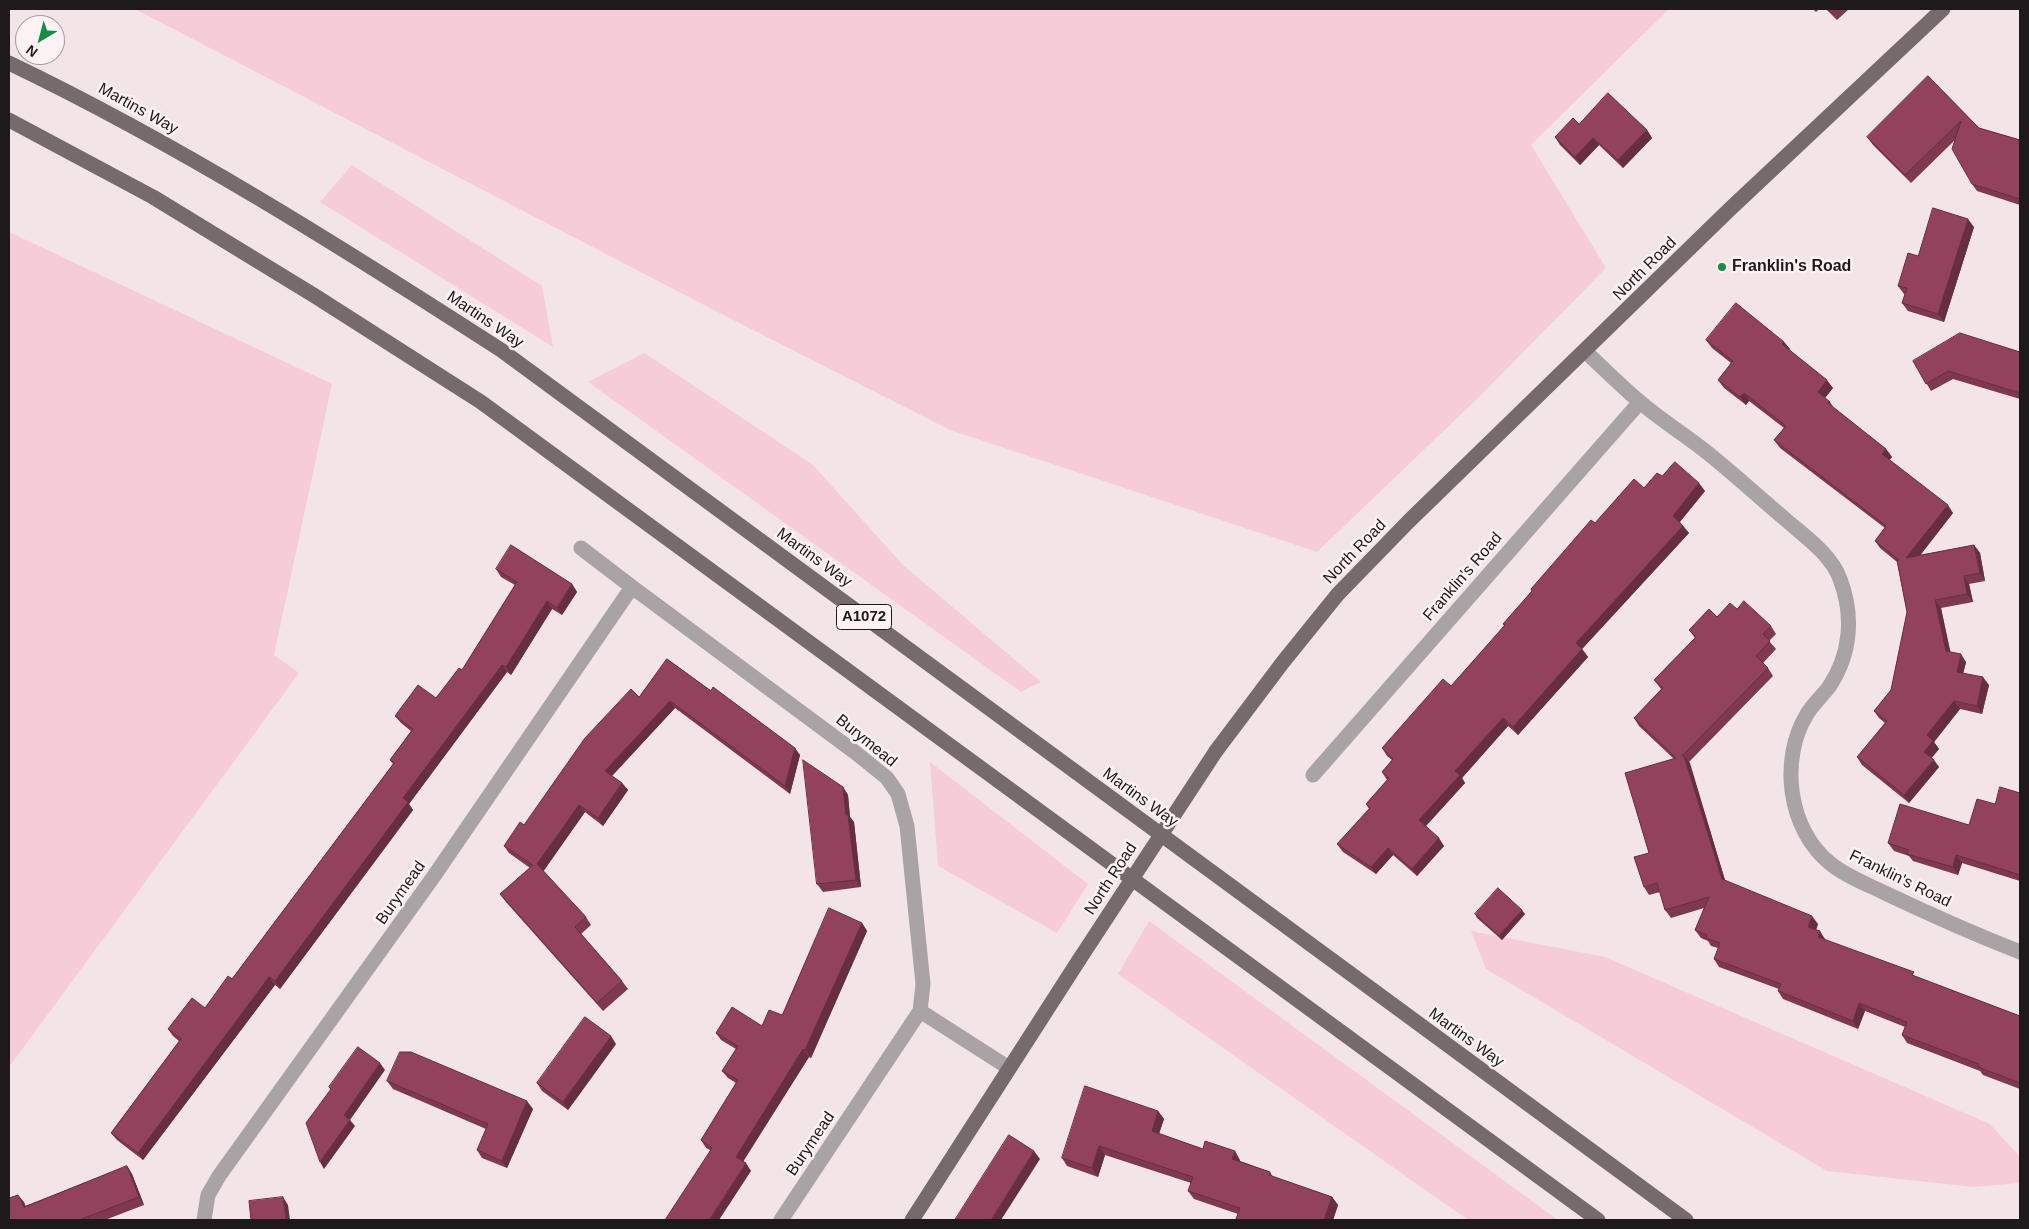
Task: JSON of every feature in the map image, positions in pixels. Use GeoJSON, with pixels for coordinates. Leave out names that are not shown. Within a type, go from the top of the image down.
{"type":"FeatureCollection","features":[{"type":"Feature","properties":{"kind":"main road","name":"North Road"},"geometry":{"type":"LineString","coordinates":[[912,1220],[1216,751],[1283,662],[1338,594],[1409,521],[1586,352],[1730,210],[1943,9]]}},
{"type":"Feature","properties":{"kind":"main road","name":"Martins Way"},"geometry":{"type":"LineString","coordinates":[[9,63],[79,97],[252,193],[501,350],[1686,1220]]}},
{"type":"Feature","properties":{"kind":"main road"},"geometry":{"type":"LineString","coordinates":[[9,120],[153,197],[315,296],[481,402],[1598,1220]]}},
{"type":"Feature","properties":{"kind":"street","name":"Franklin's Road"},"geometry":{"type":"LineString","coordinates":[[1586,352],[1640,402],[1709,454],[1812,543],[1830,562],[1839,576],[1848,608],[1849,630],[1846,649],[1840,668],[1828,688],[1805,716],[1794,748],[1791,769],[1796,810],[1804,830],[1815,847],[1830,864],[1845,874],[1940,920],[2020,952]]}},
{"type":"Feature","properties":{"kind":"street","name":"Franklin's Road"},"geometry":{"type":"LineString","coordinates":[[1312,775],[1640,402]]}},
{"type":"Feature","properties":{"kind":"street","name":"Burymead"},"geometry":{"type":"LineString","coordinates":[[581,548],[887,778],[898,794],[908,826],[923,984],[920,1012],[781,1220]]}},
{"type":"Feature","properties":{"kind":"street","name":"Burymead"},"geometry":{"type":"LineString","coordinates":[[204,1220],[208,1195],[219,1176],[429,884],[632,586]]}},
{"type":"Feature","properties":{"kind":"street"},"geometry":{"type":"LineString","coordinates":[[920,1012],[1009,1068]]}},
{"type":"Feature","properties":{"kind":"shaded area"},"geometry":{"type":"Polygon","coordinates":[[[135,9],[1669,9],[1531,145],[1606,268],[1478,398],[1317,552],[950,430],[706,306],[135,9]]]}},
{"type":"Feature","properties":{"kind":"shaded area"},"geometry":{"type":"Polygon","coordinates":[[[352,165],[542,286],[553,347],[320,202],[352,165]]]}},
{"type":"Feature","properties":{"kind":"shaded area"},"geometry":{"type":"Polygon","coordinates":[[[9,232],[332,384],[274,655],[299,673],[9,1067],[9,232]]]}},
{"type":"Feature","properties":{"kind":"shaded area"},"geometry":{"type":"Polygon","coordinates":[[[644,353],[813,465],[903,565],[1041,682],[1021,692],[588,382],[644,353]]]}},
{"type":"Feature","properties":{"kind":"shaded area"},"geometry":{"type":"Polygon","coordinates":[[[930,762],[1088,884],[1057,933],[938,866],[930,762]]]}},
{"type":"Feature","properties":{"kind":"shaded area"},"geometry":{"type":"Polygon","coordinates":[[[1149,921],[1558,1220],[1468,1220],[1118,974],[1149,921]]]}},
{"type":"Feature","properties":{"kind":"shaded area"},"geometry":{"type":"Polygon","coordinates":[[[1471,931],[1605,957],[1990,1124],[2020,1157],[2020,1183],[1973,1187],[1827,1171],[1486,969],[1471,931]]]}},
{"type":"Feature","properties":{"kind":"building"},"geometry":{"type":"Polygon","coordinates":[[[1928,76],[1979,128],[2020,140],[2020,199],[1972,184],[1952,149],[1961,121],[1905,175],[1867,137],[1928,76]]]}},
{"type":"Feature","properties":{"kind":"building"},"geometry":{"type":"Polygon","coordinates":[[[1608,93],[1647,130],[1618,160],[1593,138],[1575,157],[1555,137],[1573,118],[1579,124],[1608,93]]]}},
{"type":"Feature","properties":{"kind":"building"},"geometry":{"type":"Polygon","coordinates":[[[1933,208],[1968,219],[1938,314],[1902,303],[1907,288],[1898,286],[1908,253],[1918,256],[1933,208]]]}},
{"type":"Feature","properties":{"kind":"building"},"geometry":{"type":"Polygon","coordinates":[[[1736,303],[1784,342],[1782,344],[1827,380],[1818,392],[1830,402],[1828,403],[1886,449],[1882,454],[1948,505],[1906,558],[1974,545],[1980,573],[1964,576],[1967,594],[1935,600],[1946,651],[1961,654],[1957,672],[1983,677],[1977,706],[1954,701],[1927,735],[1933,741],[1924,752],[1934,760],[1904,795],[1857,757],[1887,721],[1874,711],[1891,690],[1907,612],[1897,560],[1899,560],[1875,541],[1886,526],[1774,440],[1786,426],[1744,393],[1740,397],[1718,380],[1733,361],[1706,340],[1736,303]]]}},
{"type":"Feature","properties":{"kind":"building"},"geometry":{"type":"Polygon","coordinates":[[[1960,333],[2020,352],[2020,393],[1948,371],[1926,384],[1913,361],[1960,333]]]}},
{"type":"Feature","properties":{"kind":"building"},"geometry":{"type":"Polygon","coordinates":[[[1675,462],[1699,483],[1673,516],[1683,526],[1576,643],[1582,649],[1513,727],[1503,718],[1455,771],[1460,775],[1419,820],[1439,838],[1412,869],[1388,848],[1371,867],[1337,844],[1370,808],[1366,804],[1389,778],[1382,772],[1393,759],[1382,748],[1443,679],[1451,686],[1505,625],[1503,624],[1532,591],[1531,589],[1591,520],[1595,523],[1634,479],[1644,488],[1657,473],[1662,476],[1675,462]]]}},
{"type":"Feature","properties":{"kind":"building"},"geometry":{"type":"Polygon","coordinates":[[[511,545],[572,584],[557,608],[547,601],[506,667],[502,665],[403,798],[408,802],[386,832],[275,981],[269,977],[138,1153],[111,1133],[181,1039],[168,1029],[192,998],[205,1008],[228,976],[232,979],[394,763],[390,760],[413,729],[395,716],[418,685],[436,698],[459,668],[462,670],[517,582],[496,569],[511,545]]]}},
{"type":"Feature","properties":{"kind":"building"},"geometry":{"type":"Polygon","coordinates":[[[1744,601],[1771,626],[1763,634],[1770,641],[1756,656],[1768,668],[1682,756],[1684,756],[1722,879],[1812,916],[1808,927],[1820,931],[1818,937],[1914,972],[1912,975],[2020,1016],[2020,1083],[1978,1067],[1979,1064],[1902,1035],[1907,1022],[1859,1003],[1853,1021],[1778,991],[1781,984],[1714,959],[1720,943],[1706,938],[1707,935],[1695,930],[1709,897],[1665,910],[1657,883],[1644,887],[1634,857],[1649,853],[1625,773],[1676,758],[1634,718],[1663,688],[1654,680],[1696,637],[1689,630],[1709,609],[1717,617],[1730,603],[1737,609],[1744,601]]]}},
{"type":"Feature","properties":{"kind":"building"},"geometry":{"type":"Polygon","coordinates":[[[667,659],[711,691],[713,687],[795,748],[785,786],[670,701],[605,771],[622,783],[598,818],[579,805],[537,864],[586,917],[575,927],[622,981],[597,1003],[500,894],[533,865],[504,846],[520,822],[524,825],[585,738],[631,689],[639,697],[667,659]]]}},
{"type":"Feature","properties":{"kind":"building"},"geometry":{"type":"Polygon","coordinates":[[[803,760],[843,787],[856,880],[817,884],[803,760]]]}},
{"type":"Feature","properties":{"kind":"building"},"geometry":{"type":"Polygon","coordinates":[[[2000,787],[2020,793],[2020,875],[1956,855],[1953,867],[1907,854],[1909,850],[1888,843],[1900,804],[1969,825],[1977,799],[1995,804],[2000,787]]]}},
{"type":"Feature","properties":{"kind":"building"},"geometry":{"type":"Polygon","coordinates":[[[1498,888],[1522,910],[1499,936],[1475,914],[1498,888]]]}},
{"type":"Feature","properties":{"kind":"building"},"geometry":{"type":"Polygon","coordinates":[[[829,908],[862,923],[805,1050],[803,1049],[736,1157],[746,1163],[709,1220],[665,1220],[712,1148],[701,1140],[738,1080],[722,1071],[738,1046],[716,1033],[732,1007],[762,1026],[769,1010],[782,1015],[829,908]]]}},
{"type":"Feature","properties":{"kind":"building"},"geometry":{"type":"Polygon","coordinates":[[[585,1017],[611,1036],[563,1102],[537,1083],[585,1017]]]}},
{"type":"Feature","properties":{"kind":"building"},"geometry":{"type":"Polygon","coordinates":[[[358,1047],[380,1063],[344,1115],[350,1120],[320,1162],[306,1123],[358,1047]]]}},
{"type":"Feature","properties":{"kind":"building"},"geometry":{"type":"Polygon","coordinates":[[[400,1052],[411,1052],[527,1101],[502,1161],[477,1150],[488,1124],[387,1081],[400,1052]]]}},
{"type":"Feature","properties":{"kind":"building"},"geometry":{"type":"Polygon","coordinates":[[[1085,1086],[1158,1111],[1152,1131],[1203,1149],[1205,1141],[1235,1151],[1232,1159],[1270,1172],[1269,1175],[1332,1197],[1324,1220],[1236,1219],[1240,1208],[1188,1191],[1193,1177],[1099,1146],[1092,1168],[1062,1158],[1085,1086]]]}},
{"type":"Feature","properties":{"kind":"building"},"geometry":{"type":"Polygon","coordinates":[[[1009,1135],[1034,1151],[991,1220],[955,1220],[1009,1135]]]}},
{"type":"Feature","properties":{"kind":"building"},"geometry":{"type":"Polygon","coordinates":[[[127,1166],[139,1197],[79,1220],[9,1220],[9,1198],[18,1195],[24,1207],[127,1166]]]}},
{"type":"Feature","properties":{"kind":"building"},"geometry":{"type":"Polygon","coordinates":[[[283,1197],[286,1220],[251,1220],[249,1201],[283,1197]]]}},
{"type":"Feature","properties":{"kind":"place","name":"Franklin's Road"},"geometry":{"type":"Point","coordinates":[1722,267]}}]}
